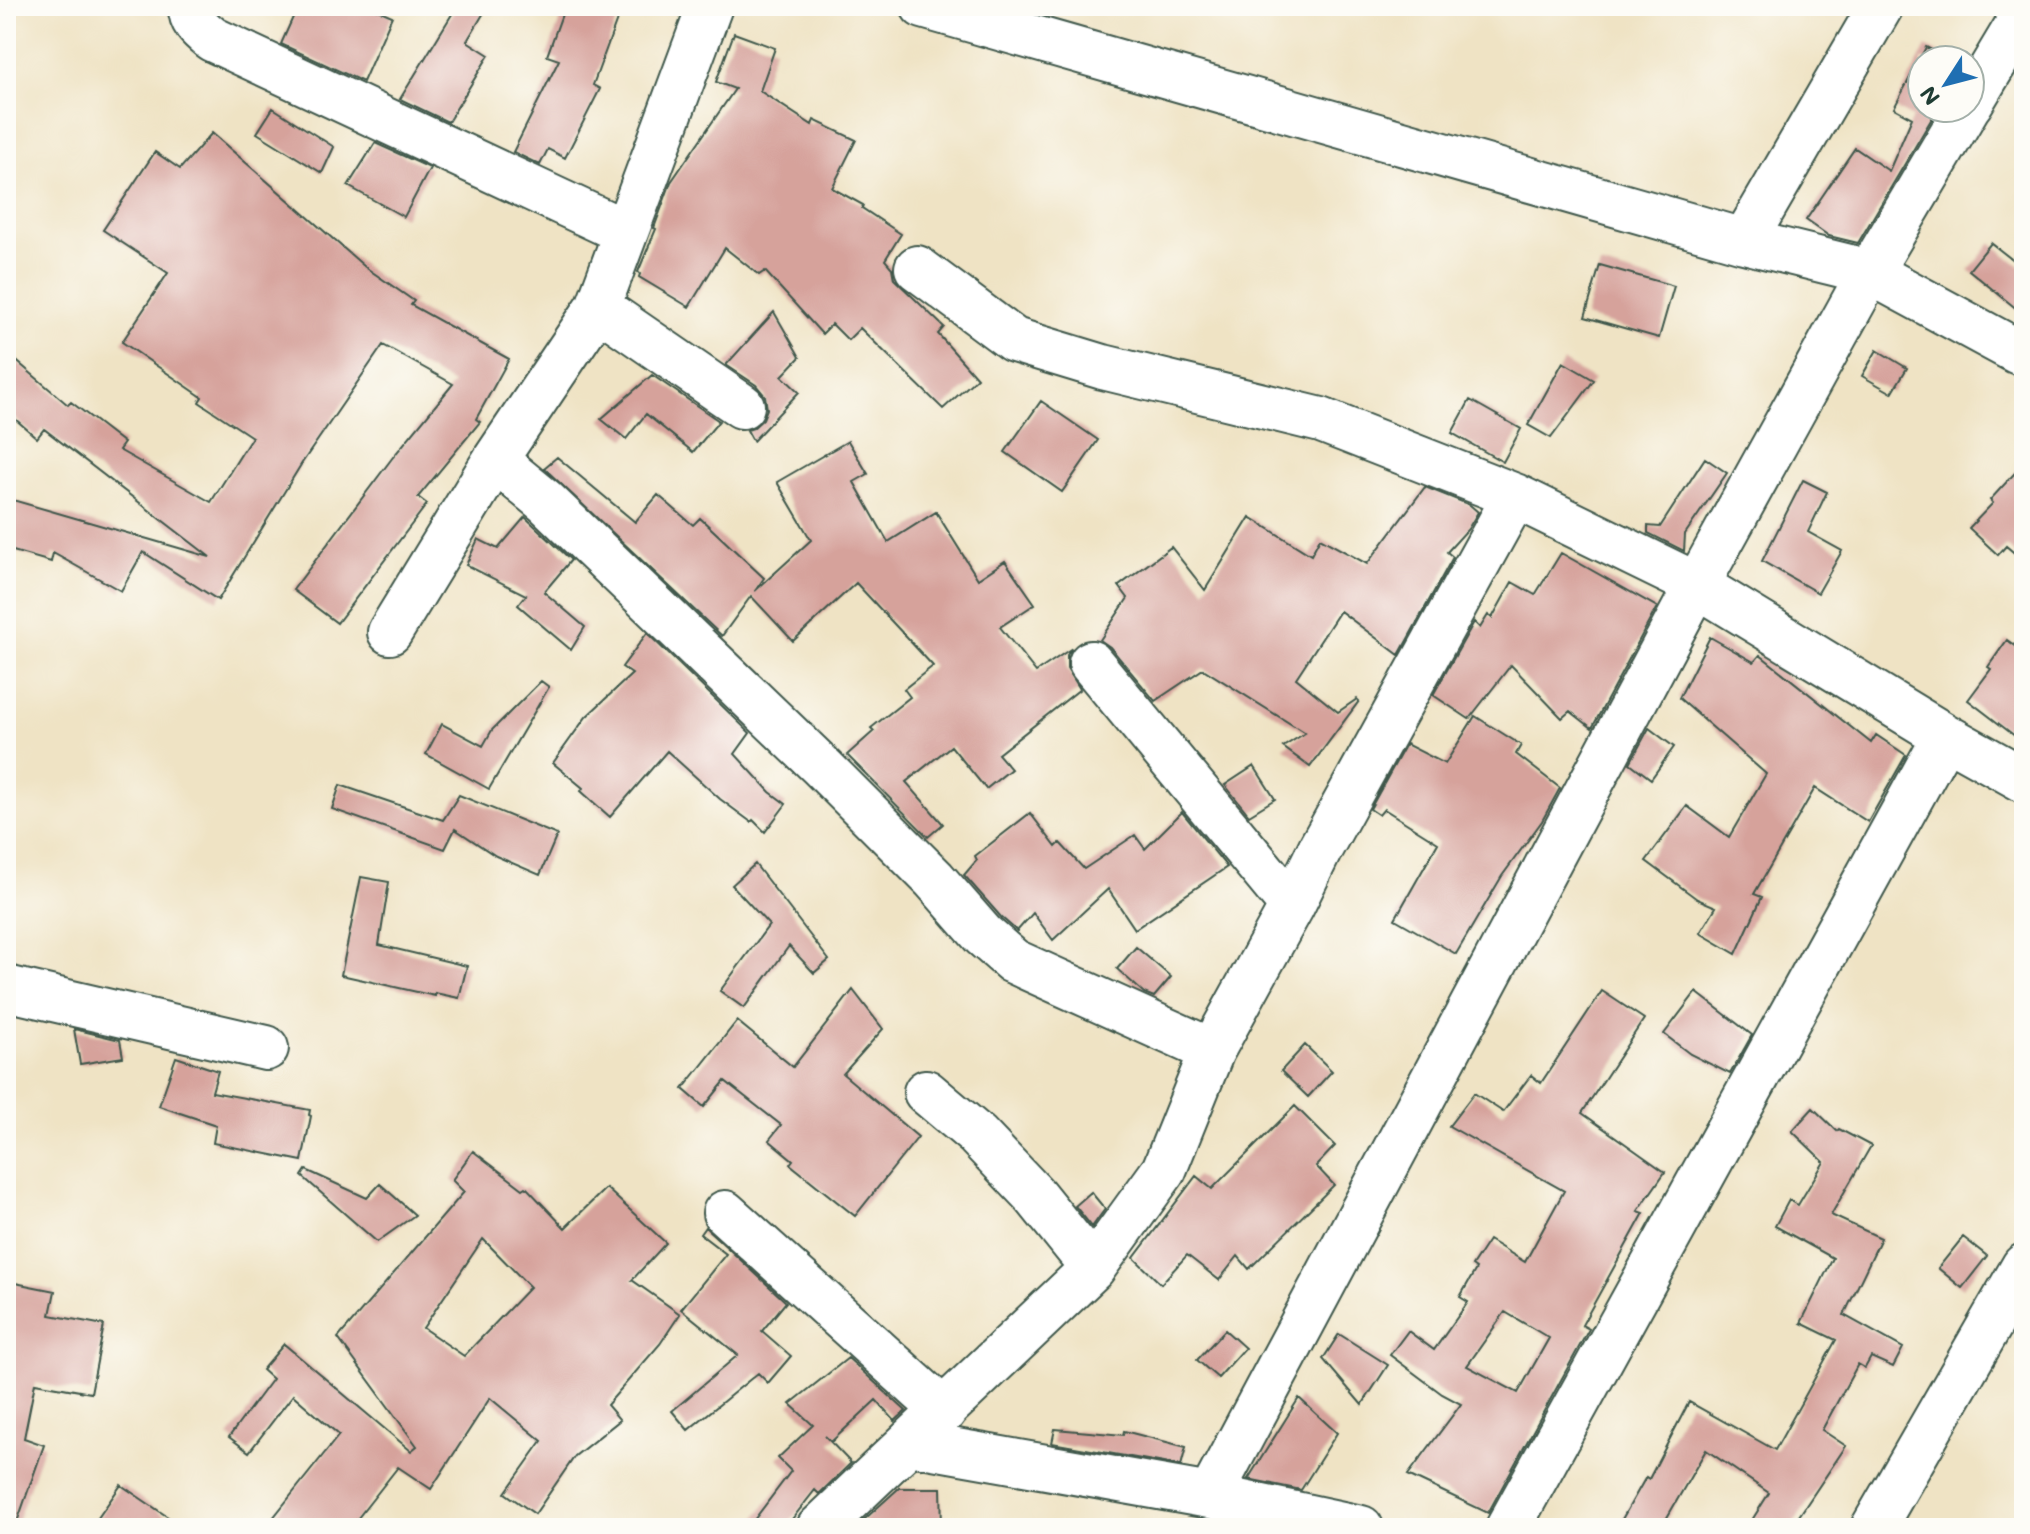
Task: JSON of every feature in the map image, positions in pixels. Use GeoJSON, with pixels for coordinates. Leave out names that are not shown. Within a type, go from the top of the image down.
{"type":"FeatureCollection","features":[{"type":"Feature","properties":{"kind":"street"},"geometry":{"type":"LineString","coordinates":[[191,6],[198,27],[212,39],[625,232]]}},
{"type":"Feature","properties":{"kind":"street"},"geometry":{"type":"LineString","coordinates":[[390,632],[495,460],[598,307],[710,6]]}},
{"type":"Feature","properties":{"kind":"street"},"geometry":{"type":"LineString","coordinates":[[923,6],[1744,241],[1870,272],[2018,352]]}},
{"type":"Feature","properties":{"kind":"street"},"geometry":{"type":"LineString","coordinates":[[1744,241],[1881,6]]}},
{"type":"Feature","properties":{"kind":"street"},"geometry":{"type":"LineString","coordinates":[[1986,78],[2024,14]]}},
{"type":"Feature","properties":{"kind":"street"},"geometry":{"type":"LineString","coordinates":[[1210,1496],[1697,585],[1870,272],[1958,124]]}},
{"type":"Feature","properties":{"kind":"street"},"geometry":{"type":"LineString","coordinates":[[917,268],[1014,340],[1103,367],[1321,420],[1515,496],[1697,585],[1945,736],[2024,780]]}},
{"type":"Feature","properties":{"kind":"street"},"geometry":{"type":"LineString","coordinates":[[598,307],[742,406]]}},
{"type":"Feature","properties":{"kind":"street"},"geometry":{"type":"LineString","coordinates":[[495,460],[545,501],[820,765],[934,879],[983,935],[1013,961],[1212,1051]]}},
{"type":"Feature","properties":{"kind":"street"},"geometry":{"type":"LineString","coordinates":[[819,1528],[1093,1268],[1164,1170],[1212,1051],[1515,496]]}},
{"type":"Feature","properties":{"kind":"street"},"geometry":{"type":"LineString","coordinates":[[1091,663],[1292,906]]}},
{"type":"Feature","properties":{"kind":"street"},"geometry":{"type":"LineString","coordinates":[[1508,1528],[1945,736]]}},
{"type":"Feature","properties":{"kind":"street"},"geometry":{"type":"LineString","coordinates":[[6,988],[266,1048]]}},
{"type":"Feature","properties":{"kind":"street"},"geometry":{"type":"LineString","coordinates":[[926,1092],[977,1135],[1035,1196],[1093,1268]]}},
{"type":"Feature","properties":{"kind":"street"},"geometry":{"type":"LineString","coordinates":[[725,1213],[944,1411]]}},
{"type":"Feature","properties":{"kind":"street"},"geometry":{"type":"LineString","coordinates":[[1873,1528],[2024,1266]]}},
{"type":"Feature","properties":{"kind":"street"},"geometry":{"type":"LineString","coordinates":[[911,1443],[1210,1496],[1361,1528]]}},
{"type":"Feature","properties":{"kind":"building"},"geometry":{"type":"Polygon","coordinates":[[[298,6],[369,6],[392,16],[363,82],[281,44],[298,6]]]}},
{"type":"Feature","properties":{"kind":"building"},"geometry":{"type":"Polygon","coordinates":[[[457,6],[488,6],[467,41],[489,55],[448,122],[400,99],[457,6]]]}},
{"type":"Feature","properties":{"kind":"building"},"geometry":{"type":"Polygon","coordinates":[[[565,6],[622,6],[593,85],[600,89],[565,158],[548,149],[540,165],[513,152],[559,60],[547,56],[565,6]]]}},
{"type":"Feature","properties":{"kind":"building"},"geometry":{"type":"Polygon","coordinates":[[[734,33],[775,48],[760,91],[812,125],[814,120],[856,140],[832,188],[863,205],[862,208],[901,234],[885,260],[892,268],[894,279],[944,327],[938,334],[977,378],[943,409],[860,328],[848,340],[832,324],[822,334],[765,271],[759,275],[725,248],[689,307],[639,277],[638,272],[671,182],[735,89],[716,82],[734,33]]]}},
{"type":"Feature","properties":{"kind":"building"},"geometry":{"type":"Polygon","coordinates":[[[1906,85],[1906,115],[1894,108],[1906,85]]]}},
{"type":"Feature","properties":{"kind":"building"},"geometry":{"type":"Polygon","coordinates":[[[273,108],[334,147],[322,173],[257,133],[273,108]]]}},
{"type":"Feature","properties":{"kind":"building"},"geometry":{"type":"Polygon","coordinates":[[[1909,124],[1929,124],[1858,243],[1829,236],[1806,220],[1855,148],[1889,171],[1909,124]]]}},
{"type":"Feature","properties":{"kind":"building"},"geometry":{"type":"Polygon","coordinates":[[[212,133],[365,267],[414,301],[411,305],[509,359],[476,419],[480,422],[418,497],[427,504],[337,623],[293,590],[393,457],[453,384],[383,345],[302,463],[218,600],[143,552],[121,591],[53,553],[51,562],[6,549],[6,498],[210,557],[44,429],[37,438],[6,411],[6,352],[68,405],[71,402],[124,443],[119,450],[211,502],[252,437],[199,402],[202,397],[122,342],[168,273],[103,230],[155,152],[180,169],[212,133]]]}},
{"type":"Feature","properties":{"kind":"building"},"geometry":{"type":"Polygon","coordinates":[[[375,143],[430,168],[404,217],[348,186],[375,143]]]}},
{"type":"Feature","properties":{"kind":"building"},"geometry":{"type":"Polygon","coordinates":[[[1991,243],[2024,269],[2024,315],[1969,270],[1991,243]]]}},
{"type":"Feature","properties":{"kind":"building"},"geometry":{"type":"Polygon","coordinates":[[[1600,265],[1674,286],[1659,338],[1585,317],[1600,265]]]}},
{"type":"Feature","properties":{"kind":"building"},"geometry":{"type":"Polygon","coordinates":[[[774,312],[800,357],[782,376],[799,392],[753,441],[747,430],[763,419],[767,409],[765,396],[756,385],[726,365],[774,312]]]}},
{"type":"Feature","properties":{"kind":"building"},"geometry":{"type":"Polygon","coordinates":[[[1877,350],[1907,368],[1892,393],[1862,376],[1877,350]]]}},
{"type":"Feature","properties":{"kind":"building"},"geometry":{"type":"Polygon","coordinates":[[[1563,362],[1594,380],[1551,438],[1528,425],[1563,362]]]}},
{"type":"Feature","properties":{"kind":"building"},"geometry":{"type":"Polygon","coordinates":[[[652,375],[719,421],[693,452],[646,414],[626,439],[601,419],[652,375]]]}},
{"type":"Feature","properties":{"kind":"building"},"geometry":{"type":"Polygon","coordinates":[[[1470,400],[1521,429],[1503,462],[1452,433],[1470,400]]]}},
{"type":"Feature","properties":{"kind":"building"},"geometry":{"type":"Polygon","coordinates":[[[1041,401],[1098,440],[1062,492],[1005,452],[1041,401]]]}},
{"type":"Feature","properties":{"kind":"building"},"geometry":{"type":"Polygon","coordinates":[[[848,441],[868,474],[854,482],[888,542],[936,512],[978,579],[1005,561],[1035,604],[1000,627],[1036,672],[1072,648],[1067,655],[1067,668],[1080,689],[998,754],[1011,769],[986,789],[951,746],[906,782],[943,824],[928,837],[847,755],[874,731],[871,728],[910,697],[904,689],[933,666],[856,583],[793,641],[751,596],[722,636],[544,468],[557,457],[635,522],[658,495],[693,525],[700,518],[764,578],[755,591],[811,540],[777,482],[848,441]]]}},
{"type":"Feature","properties":{"kind":"building"},"geometry":{"type":"Polygon","coordinates":[[[1705,458],[1727,473],[1685,534],[1684,551],[1648,533],[1648,526],[1660,527],[1705,458]]]}},
{"type":"Feature","properties":{"kind":"building"},"geometry":{"type":"Polygon","coordinates":[[[2024,463],[2024,561],[2006,546],[1998,555],[1969,528],[2024,463]]]}},
{"type":"Feature","properties":{"kind":"building"},"geometry":{"type":"Polygon","coordinates":[[[1803,480],[1827,492],[1808,532],[1842,551],[1818,593],[1762,561],[1803,480]]]}},
{"type":"Feature","properties":{"kind":"building"},"geometry":{"type":"Polygon","coordinates":[[[1425,487],[1470,505],[1478,512],[1468,529],[1447,552],[1453,557],[1399,655],[1340,611],[1296,678],[1338,712],[1357,699],[1359,701],[1310,767],[1283,747],[1305,733],[1203,669],[1155,701],[1110,647],[1100,640],[1128,598],[1119,586],[1171,547],[1205,590],[1250,517],[1311,555],[1320,538],[1367,564],[1425,487]]]}},
{"type":"Feature","properties":{"kind":"building"},"geometry":{"type":"Polygon","coordinates":[[[525,517],[571,560],[544,592],[585,627],[571,650],[518,605],[526,595],[466,565],[478,539],[498,549],[525,517]]]}},
{"type":"Feature","properties":{"kind":"building"},"geometry":{"type":"Polygon","coordinates":[[[1561,553],[1657,607],[1592,728],[1570,711],[1562,718],[1511,665],[1469,719],[1433,695],[1474,622],[1480,628],[1488,615],[1492,618],[1512,582],[1535,595],[1561,553]]]}},
{"type":"Feature","properties":{"kind":"building"},"geometry":{"type":"Polygon","coordinates":[[[647,633],[750,733],[735,754],[770,792],[786,804],[765,832],[753,820],[751,822],[720,799],[667,751],[610,817],[581,791],[583,788],[553,763],[586,717],[632,674],[622,667],[647,633]]]}},
{"type":"Feature","properties":{"kind":"building"},"geometry":{"type":"Polygon","coordinates":[[[1710,637],[1754,662],[1760,655],[1871,743],[1876,735],[1906,755],[1868,822],[1815,788],[1754,894],[1762,897],[1736,954],[1700,933],[1716,907],[1697,899],[1646,861],[1687,806],[1729,837],[1766,774],[1679,698],[1710,637]]]}},
{"type":"Feature","properties":{"kind":"building"},"geometry":{"type":"Polygon","coordinates":[[[2007,640],[2024,652],[2024,743],[1968,700],[2007,640]]]}},
{"type":"Feature","properties":{"kind":"building"},"geometry":{"type":"Polygon","coordinates":[[[541,681],[549,687],[489,789],[426,754],[442,724],[483,746],[492,730],[541,681]]]}},
{"type":"Feature","properties":{"kind":"building"},"geometry":{"type":"Polygon","coordinates":[[[1475,716],[1521,745],[1516,754],[1560,788],[1542,821],[1502,876],[1456,954],[1395,919],[1438,843],[1384,809],[1379,815],[1370,809],[1406,744],[1445,764],[1475,716]]]}},
{"type":"Feature","properties":{"kind":"building"},"geometry":{"type":"Polygon","coordinates":[[[1649,728],[1674,747],[1651,779],[1630,763],[1649,728]]]}},
{"type":"Feature","properties":{"kind":"building"},"geometry":{"type":"Polygon","coordinates":[[[1254,766],[1275,799],[1249,815],[1225,785],[1254,766]]]}},
{"type":"Feature","properties":{"kind":"building"},"geometry":{"type":"Polygon","coordinates":[[[340,785],[443,820],[459,795],[557,835],[540,875],[496,856],[455,829],[445,849],[332,809],[340,785]]]}},
{"type":"Feature","properties":{"kind":"building"},"geometry":{"type":"Polygon","coordinates":[[[1182,812],[1227,867],[1135,929],[1108,889],[1053,940],[1033,913],[1017,931],[964,875],[977,860],[975,856],[1030,813],[1056,847],[1060,843],[1084,869],[1135,835],[1145,849],[1182,812]]]}},
{"type":"Feature","properties":{"kind":"building"},"geometry":{"type":"Polygon","coordinates":[[[755,864],[829,960],[814,973],[789,946],[744,1008],[720,991],[769,925],[732,885],[755,864]]]}},
{"type":"Feature","properties":{"kind":"building"},"geometry":{"type":"Polygon","coordinates":[[[361,877],[389,882],[379,945],[467,966],[459,998],[435,993],[435,996],[341,975],[361,877]]]}},
{"type":"Feature","properties":{"kind":"building"},"geometry":{"type":"Polygon","coordinates":[[[1136,947],[1171,977],[1154,997],[1144,993],[1117,969],[1136,947]]]}},
{"type":"Feature","properties":{"kind":"building"},"geometry":{"type":"Polygon","coordinates":[[[853,990],[883,1029],[843,1074],[918,1137],[855,1216],[790,1164],[793,1160],[769,1140],[781,1125],[725,1081],[704,1107],[683,1089],[737,1021],[793,1067],[853,990]]]}},
{"type":"Feature","properties":{"kind":"building"},"geometry":{"type":"Polygon","coordinates":[[[1602,991],[1644,1019],[1582,1113],[1665,1172],[1638,1211],[1644,1213],[1582,1325],[1589,1329],[1488,1513],[1408,1475],[1461,1404],[1442,1394],[1390,1355],[1408,1331],[1434,1350],[1468,1302],[1460,1297],[1476,1269],[1472,1266],[1489,1240],[1525,1262],[1564,1191],[1449,1126],[1474,1093],[1503,1112],[1531,1075],[1541,1083],[1602,991]],[[1505,1312],[1467,1366],[1518,1393],[1549,1338],[1505,1312]]]}},
{"type":"Feature","properties":{"kind":"building"},"geometry":{"type":"Polygon","coordinates":[[[1696,992],[1752,1035],[1730,1074],[1690,1054],[1664,1034],[1696,992]]]}},
{"type":"Feature","properties":{"kind":"building"},"geometry":{"type":"Polygon","coordinates":[[[74,1029],[120,1040],[123,1057],[80,1064],[74,1029]]]}},
{"type":"Feature","properties":{"kind":"building"},"geometry":{"type":"Polygon","coordinates":[[[1305,1045],[1332,1071],[1308,1097],[1281,1071],[1305,1045]]]}},
{"type":"Feature","properties":{"kind":"building"},"geometry":{"type":"Polygon","coordinates":[[[176,1057],[218,1071],[212,1092],[310,1110],[302,1161],[213,1143],[216,1125],[159,1106],[176,1057]]]}},
{"type":"Feature","properties":{"kind":"building"},"geometry":{"type":"Polygon","coordinates":[[[1295,1106],[1335,1146],[1316,1166],[1334,1185],[1249,1269],[1238,1256],[1219,1280],[1187,1255],[1161,1284],[1134,1258],[1196,1176],[1212,1189],[1295,1106]]]}},
{"type":"Feature","properties":{"kind":"building"},"geometry":{"type":"Polygon","coordinates":[[[1813,1108],[1837,1131],[1839,1129],[1871,1146],[1831,1215],[1881,1238],[1844,1315],[1903,1348],[1893,1367],[1871,1357],[1865,1368],[1858,1364],[1822,1430],[1846,1446],[1791,1528],[1747,1528],[1769,1493],[1706,1450],[1661,1528],[1617,1528],[1646,1477],[1649,1479],[1689,1402],[1775,1450],[1836,1340],[1801,1323],[1833,1258],[1775,1226],[1789,1200],[1798,1205],[1824,1162],[1792,1131],[1813,1108]]]}},
{"type":"Feature","properties":{"kind":"building"},"geometry":{"type":"Polygon","coordinates":[[[473,1151],[523,1189],[526,1187],[565,1228],[606,1188],[666,1243],[632,1280],[680,1314],[660,1344],[607,1405],[620,1420],[575,1456],[535,1514],[505,1493],[542,1441],[490,1398],[431,1489],[398,1467],[350,1528],[265,1528],[339,1435],[293,1395],[249,1452],[229,1437],[272,1379],[262,1370],[284,1344],[411,1451],[417,1446],[338,1338],[464,1192],[452,1180],[473,1151]],[[483,1239],[423,1328],[464,1356],[530,1287],[483,1239]]]}},
{"type":"Feature","properties":{"kind":"building"},"geometry":{"type":"Polygon","coordinates":[[[306,1170],[367,1198],[380,1184],[415,1215],[377,1242],[302,1176],[306,1170]]]}},
{"type":"Feature","properties":{"kind":"building"},"geometry":{"type":"Polygon","coordinates":[[[1091,1192],[1105,1209],[1092,1227],[1075,1206],[1091,1192]]]}},
{"type":"Feature","properties":{"kind":"building"},"geometry":{"type":"Polygon","coordinates":[[[705,1227],[786,1302],[762,1331],[791,1356],[768,1383],[758,1373],[688,1430],[672,1411],[738,1355],[681,1309],[726,1254],[700,1234],[705,1227]]]}},
{"type":"Feature","properties":{"kind":"building"},"geometry":{"type":"Polygon","coordinates":[[[1963,1237],[1987,1256],[1962,1288],[1938,1268],[1963,1237]]]}},
{"type":"Feature","properties":{"kind":"building"},"geometry":{"type":"Polygon","coordinates":[[[15,1283],[55,1291],[50,1315],[104,1325],[91,1393],[35,1383],[24,1438],[44,1445],[15,1528],[6,1528],[6,1327],[15,1283]]]}},
{"type":"Feature","properties":{"kind":"building"},"geometry":{"type":"Polygon","coordinates":[[[1225,1330],[1245,1348],[1218,1378],[1197,1360],[1225,1330]]]}},
{"type":"Feature","properties":{"kind":"building"},"geometry":{"type":"Polygon","coordinates":[[[1339,1334],[1388,1365],[1362,1405],[1323,1359],[1339,1334]]]}},
{"type":"Feature","properties":{"kind":"building"},"geometry":{"type":"Polygon","coordinates":[[[848,1358],[906,1411],[895,1421],[876,1400],[831,1442],[825,1436],[851,1463],[819,1494],[815,1490],[785,1528],[748,1528],[791,1471],[778,1458],[813,1425],[790,1404],[848,1358]]]}},
{"type":"Feature","properties":{"kind":"building"},"geometry":{"type":"Polygon","coordinates":[[[1299,1398],[1337,1433],[1301,1490],[1248,1479],[1299,1398]]]}},
{"type":"Feature","properties":{"kind":"building"},"geometry":{"type":"Polygon","coordinates":[[[1055,1429],[1123,1435],[1124,1431],[1186,1447],[1181,1466],[1052,1443],[1055,1429]]]}},
{"type":"Feature","properties":{"kind":"building"},"geometry":{"type":"Polygon","coordinates":[[[121,1485],[184,1528],[91,1528],[121,1485]]]}},
{"type":"Feature","properties":{"kind":"building"},"geometry":{"type":"Polygon","coordinates":[[[899,1488],[941,1488],[942,1528],[855,1528],[899,1488]]]}}]}
